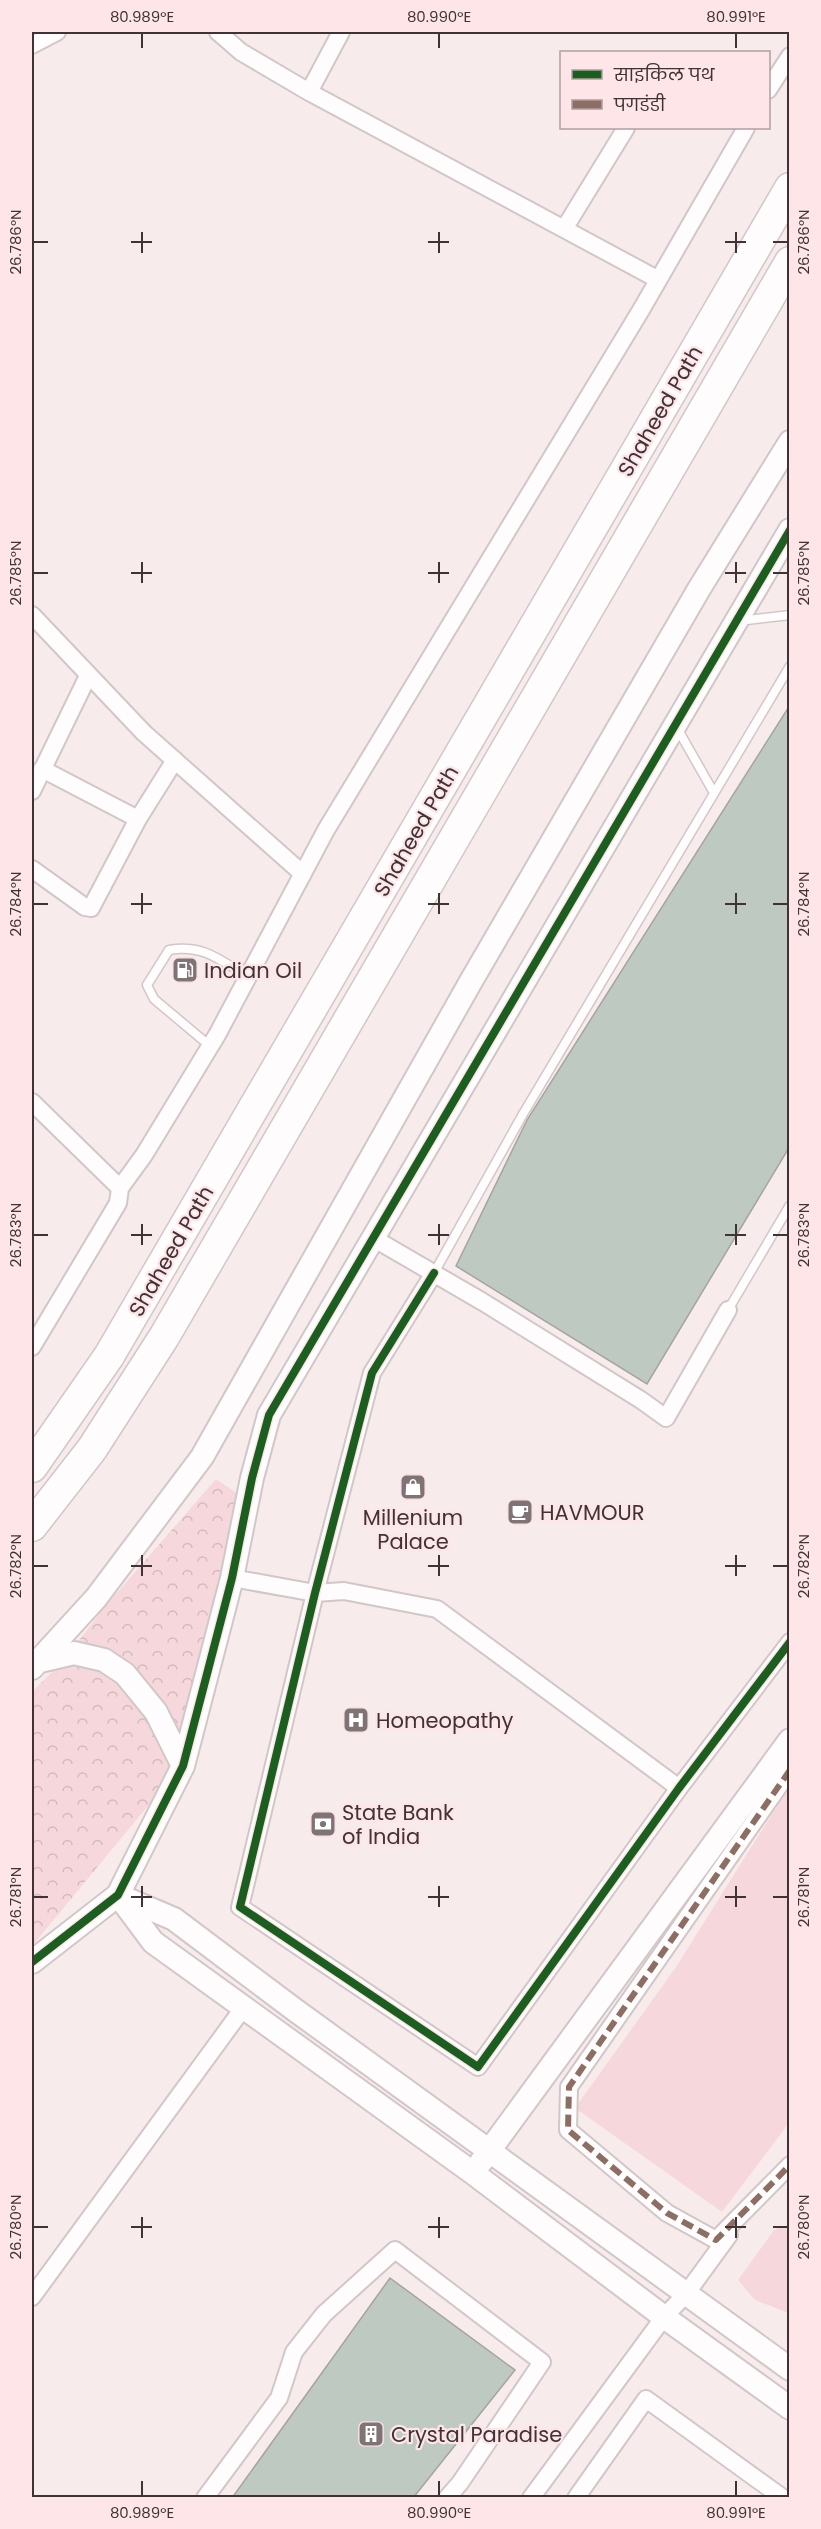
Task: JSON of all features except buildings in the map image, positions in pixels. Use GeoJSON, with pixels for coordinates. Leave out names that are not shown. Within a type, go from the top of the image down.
{"type":"FeatureCollection","features":[{"type":"Feature","properties":{"kind":"highway","name":"Shaheed Path"},"geometry":{"type":"LineString","coordinates":[[32,1467],[109,1356],[789,188]]}},
{"type":"Feature","properties":{"kind":"highway","name":"Shaheed Path"},"geometry":{"type":"LineString","coordinates":[[32,1526],[92,1449],[164,1337],[789,262]]}},
{"type":"Feature","properties":{"kind":"street"},"geometry":{"type":"LineString","coordinates":[[32,45],[57,32]]}},
{"type":"Feature","properties":{"kind":"street"},"geometry":{"type":"LineString","coordinates":[[218,32],[241,52],[309,92],[657,279]]}},
{"type":"Feature","properties":{"kind":"street"},"geometry":{"type":"LineString","coordinates":[[309,92],[341,32]]}},
{"type":"Feature","properties":{"kind":"street"},"geometry":{"type":"LineString","coordinates":[[770,87],[789,56]]}},
{"type":"Feature","properties":{"kind":"street"},"geometry":{"type":"LineString","coordinates":[[564,230],[625,129]]}},
{"type":"Feature","properties":{"kind":"street"},"geometry":{"type":"LineString","coordinates":[[34,1336],[118,1203],[120,1188],[144,1155],[210,1047],[332,821],[641,310],[745,129]]}},
{"type":"Feature","properties":{"kind":"street"},"geometry":{"type":"LineString","coordinates":[[36,1665],[96,1598],[202,1457],[470,983],[699,589],[789,442]]}},
{"type":"Feature","properties":{"kind":"street"},"geometry":{"type":"LineString","coordinates":[[32,1962],[118,1895],[183,1766],[232,1578],[252,1478],[269,1415],[789,530]]}},
{"type":"Feature","properties":{"kind":"street"},"geometry":{"type":"LineString","coordinates":[[32,615],[144,733],[303,874]]}},
{"type":"Feature","properties":{"kind":"street"},"geometry":{"type":"LineString","coordinates":[[32,791],[88,676]]}},
{"type":"Feature","properties":{"kind":"street"},"geometry":{"type":"LineString","coordinates":[[32,869],[91,908],[138,819],[176,760]]}},
{"type":"Feature","properties":{"kind":"street"},"geometry":{"type":"LineString","coordinates":[[42,769],[138,819]]}},
{"type":"Feature","properties":{"kind":"street"},"geometry":{"type":"LineString","coordinates":[[32,1102],[120,1188]]}},
{"type":"Feature","properties":{"kind":"street"},"geometry":{"type":"LineString","coordinates":[[373,1238],[493,1308],[666,1418],[728,1310]]}},
{"type":"Feature","properties":{"kind":"street"},"geometry":{"type":"LineString","coordinates":[[434,1274],[372,1373],[315,1593],[240,1907],[478,2067],[789,1642]]}},
{"type":"Feature","properties":{"kind":"street"},"geometry":{"type":"LineString","coordinates":[[232,1578],[315,1593],[344,1591],[437,1609],[680,1788]]}},
{"type":"Feature","properties":{"kind":"street"},"geometry":{"type":"LineString","coordinates":[[36,1665],[74,1653],[105,1660],[125,1674],[156,1712],[183,1766]]}},
{"type":"Feature","properties":{"kind":"street"},"geometry":{"type":"LineString","coordinates":[[473,2173],[789,1740]]}},
{"type":"Feature","properties":{"kind":"street"},"geometry":{"type":"LineString","coordinates":[[789,1770],[569,2087],[568,2130],[667,2213],[716,2240],[789,2165]]}},
{"type":"Feature","properties":{"kind":"street"},"geometry":{"type":"LineString","coordinates":[[118,1895],[174,1919],[295,2010],[491,2150],[789,2369]]}},
{"type":"Feature","properties":{"kind":"street"},"geometry":{"type":"LineString","coordinates":[[118,1895],[153,1942],[473,2173],[789,2408]]}},
{"type":"Feature","properties":{"kind":"street"},"geometry":{"type":"LineString","coordinates":[[32,2297],[244,2007]]}},
{"type":"Feature","properties":{"kind":"street"},"geometry":{"type":"LineString","coordinates":[[531,2498],[664,2317],[686,2294],[789,2151]]}},
{"type":"Feature","properties":{"kind":"street"},"geometry":{"type":"LineString","coordinates":[[205,2498],[279,2398],[294,2352],[324,2314],[395,2250],[542,2362],[460,2483],[447,2498]]}},
{"type":"Feature","properties":{"kind":"street"},"geometry":{"type":"LineString","coordinates":[[576,2498],[646,2399],[783,2498]]}},
{"type":"Feature","properties":{"kind":"lane"},"geometry":{"type":"LineString","coordinates":[[736,621],[789,615]]}},
{"type":"Feature","properties":{"kind":"lane"},"geometry":{"type":"LineString","coordinates":[[434,1274],[523,1114],[789,666]]}},
{"type":"Feature","properties":{"kind":"lane"},"geometry":{"type":"LineString","coordinates":[[675,724],[714,793]]}},
{"type":"Feature","properties":{"kind":"lane"},"geometry":{"type":"LineString","coordinates":[[210,1047],[154,999],[147,985],[151,975],[169,950],[186,946],[207,953],[248,977]]}},
{"type":"Feature","properties":{"kind":"lane"},"geometry":{"type":"LineString","coordinates":[[728,1310],[789,1205]]}},
{"type":"Feature","properties":{"kind":"green space"},"geometry":{"type":"Polygon","coordinates":[[[216,1479],[241,1496],[167,1783],[32,1946],[32,1692],[66,1658],[102,1610],[216,1479]]]}},
{"type":"Feature","properties":{"kind":"green space"},"geometry":{"type":"Polygon","coordinates":[[[789,1787],[789,2123],[722,2212],[575,2108],[676,1967],[789,1787]]]}},
{"type":"Feature","properties":{"kind":"green space"},"geometry":{"type":"Polygon","coordinates":[[[790,2224],[789,2313],[755,2300],[738,2280],[774,2230],[790,2224]]]}},
{"type":"Feature","properties":{"kind":"marked path"},"geometry":{"type":"LineString","coordinates":[[790,1770],[569,2087],[568,2130],[667,2213],[716,2240],[790,2165]]}},
{"type":"Feature","properties":{"kind":"cycle path"},"geometry":{"type":"LineString","coordinates":[[32,1962],[118,1895],[183,1766],[232,1578],[252,1478],[269,1415],[790,530]]}},
{"type":"Feature","properties":{"kind":"cycle path"},"geometry":{"type":"LineString","coordinates":[[434,1273],[372,1373],[315,1593],[240,1907],[478,2067],[679,1788],[790,1642]]}},
{"type":"Feature","properties":{"kind":"place","name":"Indian Oil"},"geometry":{"type":"Point","coordinates":[185,970]}},
{"type":"Feature","properties":{"kind":"place","name":"Millenium Palace"},"geometry":{"type":"Point","coordinates":[413,1487]}},
{"type":"Feature","properties":{"kind":"place","name":"HAVMOUR"},"geometry":{"type":"Point","coordinates":[520,1512]}},
{"type":"Feature","properties":{"kind":"place","name":"Homeopathy"},"geometry":{"type":"Point","coordinates":[356,1720]}},
{"type":"Feature","properties":{"kind":"place","name":"State Bank of India"},"geometry":{"type":"Point","coordinates":[323,1824]}},
{"type":"Feature","properties":{"kind":"place","name":"Crystal Paradise"},"geometry":{"type":"Point","coordinates":[371,2434]}}]}
